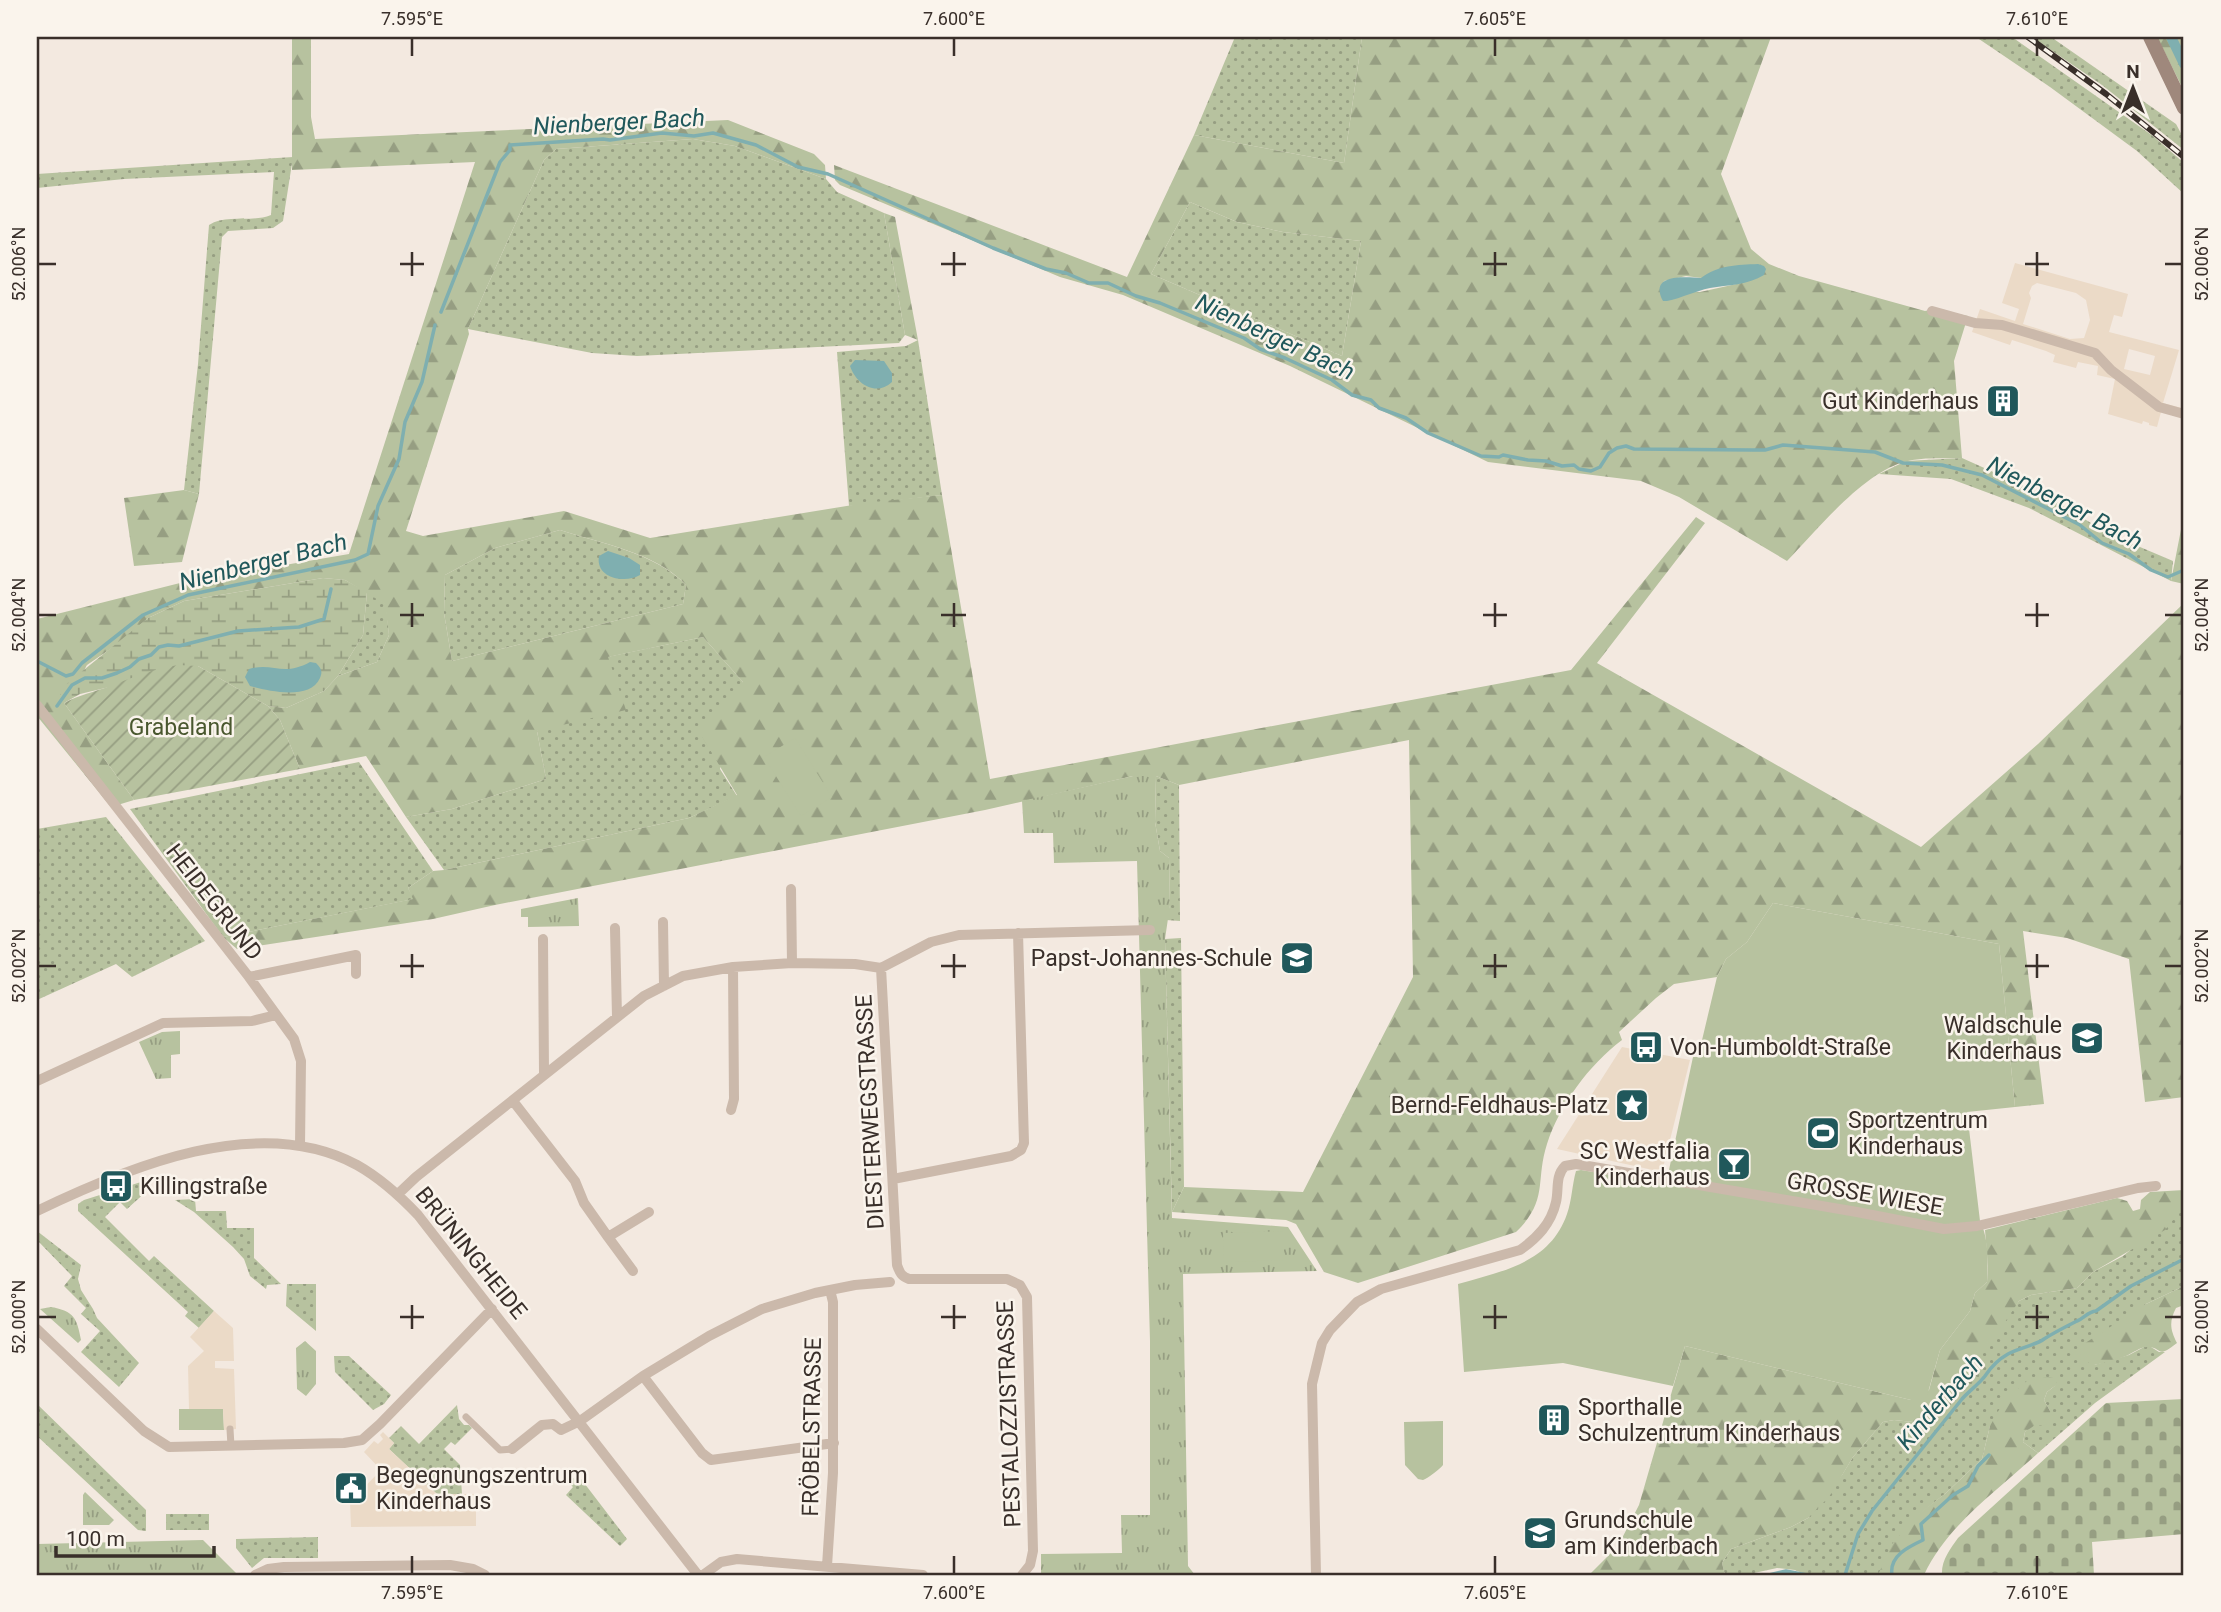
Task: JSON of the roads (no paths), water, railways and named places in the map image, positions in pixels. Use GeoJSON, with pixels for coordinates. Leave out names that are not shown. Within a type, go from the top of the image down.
{"type":"FeatureCollection","features":[{"type":"Feature","properties":{"kind":"main road"},"geometry":{"type":"LineString","coordinates":[[2150,37],[2184,108]]}},
{"type":"Feature","properties":{"kind":"street"},"geometry":{"type":"LineString","coordinates":[[1931,312],[1975,323],[2002,325],[2095,353],[2111,370],[2160,407],[2184,414]]}},
{"type":"Feature","properties":{"kind":"street","name":"HEIDEGRUND"},"geometry":{"type":"LineString","coordinates":[[37,705],[249,977],[294,1039],[301,1061],[300,1146]]}},
{"type":"Feature","properties":{"kind":"street"},"geometry":{"type":"LineString","coordinates":[[791,888],[792,963]]}},
{"type":"Feature","properties":{"kind":"street"},"geometry":{"type":"LineString","coordinates":[[663,922],[664,986]]}},
{"type":"Feature","properties":{"kind":"street"},"geometry":{"type":"LineString","coordinates":[[615,928],[617,1017]]}},
{"type":"Feature","properties":{"kind":"street","name":"DIESTERWEGSTRASSE"},"geometry":{"type":"LineString","coordinates":[[903,1277],[897,1265],[881,968],[924,945],[947,937],[1150,930]]}},
{"type":"Feature","properties":{"kind":"street"},"geometry":{"type":"LineString","coordinates":[[893,1179],[1011,1156],[1021,1150],[1024,1143],[1018,933]]}},
{"type":"Feature","properties":{"kind":"street"},"geometry":{"type":"LineString","coordinates":[[543,939],[544,1073]]}},
{"type":"Feature","properties":{"kind":"street"},"geometry":{"type":"LineString","coordinates":[[249,977],[356,955],[356,974]]}},
{"type":"Feature","properties":{"kind":"street"},"geometry":{"type":"LineString","coordinates":[[398,1195],[416,1177],[513,1101],[544,1073],[644,996],[683,976],[733,967],[792,963],[855,964],[881,968]]}},
{"type":"Feature","properties":{"kind":"street"},"geometry":{"type":"LineString","coordinates":[[731,1110],[734,1099],[733,967]]}},
{"type":"Feature","properties":{"kind":"street"},"geometry":{"type":"LineString","coordinates":[[37,1081],[163,1023],[252,1021],[276,1015]]}},
{"type":"Feature","properties":{"kind":"street"},"geometry":{"type":"LineString","coordinates":[[513,1101],[575,1181],[584,1203],[634,1271]]}},
{"type":"Feature","properties":{"kind":"street","name":"BRÜNINGHEIDE"},"geometry":{"type":"LineString","coordinates":[[37,1211],[162,1161],[196,1152],[255,1143],[300,1146],[356,1165],[398,1195],[443,1244],[701,1575]]}},
{"type":"Feature","properties":{"kind":"street","name":"GROSSE WIESE"},"geometry":{"type":"LineString","coordinates":[[1316,1575],[1312,1384],[1317,1360],[1330,1330],[1357,1302],[1381,1289],[1520,1250],[1534,1240],[1545,1227],[1556,1201],[1559,1174],[1565,1166],[1576,1164],[1746,1192],[1944,1229],[1977,1226],[2156,1186]]}},
{"type":"Feature","properties":{"kind":"street"},"geometry":{"type":"LineString","coordinates":[[608,1237],[649,1212]]}},
{"type":"Feature","properties":{"kind":"street","name":"PESTALOZZISTRASSE"},"geometry":{"type":"LineString","coordinates":[[903,1277],[922,1280],[1007,1279],[1016,1282],[1025,1292],[1033,1551],[1030,1565],[1022,1575]]}},
{"type":"Feature","properties":{"kind":"street"},"geometry":{"type":"LineString","coordinates":[[466,1417],[500,1450],[512,1449],[541,1425],[552,1424],[561,1430],[580,1421],[643,1376],[709,1336],[762,1309],[830,1290],[890,1282]]}},
{"type":"Feature","properties":{"kind":"street","name":"FRÖBELSTRASSE"},"geometry":{"type":"LineString","coordinates":[[827,1566],[834,1443],[833,1302],[830,1290]]}},
{"type":"Feature","properties":{"kind":"street"},"geometry":{"type":"LineString","coordinates":[[37,1329],[144,1431],[169,1447],[344,1443],[362,1440],[411,1394],[492,1309]]}},
{"type":"Feature","properties":{"kind":"street"},"geometry":{"type":"LineString","coordinates":[[643,1376],[702,1453],[711,1460],[834,1443]]}},
{"type":"Feature","properties":{"kind":"street"},"geometry":{"type":"LineString","coordinates":[[230,1429],[231,1446]]}},
{"type":"Feature","properties":{"kind":"street"},"geometry":{"type":"LineString","coordinates":[[701,1575],[721,1562],[737,1559],[923,1575]]}},
{"type":"Feature","properties":{"kind":"street"},"geometry":{"type":"LineString","coordinates":[[255,1575],[268,1569],[284,1567],[450,1566],[473,1569],[485,1575]]}},
{"type":"Feature","properties":{"kind":"water"},"geometry":{"type":"Polygon","coordinates":[[[1758,264],[1766,269],[1764,275],[1751,281],[1704,289],[1663,301],[1660,285],[1664,281],[1687,277],[1701,278],[1721,268],[1758,264]]]}},
{"type":"Feature","properties":{"kind":"water"},"geometry":{"type":"Polygon","coordinates":[[[855,360],[884,361],[892,373],[892,382],[880,388],[867,386],[857,378],[850,366],[855,360]]]}},
{"type":"Feature","properties":{"kind":"water"},"geometry":{"type":"Polygon","coordinates":[[[608,551],[640,565],[640,575],[619,579],[606,574],[599,564],[599,556],[608,551]]]}},
{"type":"Feature","properties":{"kind":"water"},"geometry":{"type":"Polygon","coordinates":[[[310,662],[316,663],[321,673],[315,685],[307,690],[277,692],[250,686],[245,677],[249,669],[257,667],[285,669],[310,662]]]}},
{"type":"Feature","properties":{"kind":"waterway"},"geometry":{"type":"LineString","coordinates":[[2171,37],[2184,64]]}},
{"type":"Feature","properties":{"kind":"waterway","name":"Nienberger Bach"},"geometry":{"type":"LineString","coordinates":[[441,312],[500,162],[510,150],[510,145],[610,140],[662,133],[694,136],[713,133],[756,145],[798,167],[828,174],[1046,269],[1066,273],[1089,283],[1108,283],[1244,338],[1260,349],[1332,380],[1352,395],[1371,400],[1379,408],[1406,418],[1428,433],[1481,456],[1503,455],[1562,466],[1574,465],[1579,469],[1591,471],[1600,467],[1609,453],[1626,446],[1634,449],[1765,450],[1783,445],[1875,452],[1903,463],[1942,465],[1982,475],[2080,525],[2102,543],[2129,554],[2151,570],[2168,577],[2184,570]]}},
{"type":"Feature","properties":{"kind":"waterway","name":"Nienberger Bach"},"geometry":{"type":"LineString","coordinates":[[37,661],[66,676],[73,674],[82,663],[143,615],[188,595],[355,560],[368,554],[378,506],[399,459],[405,422],[422,382],[435,325]]}},
{"type":"Feature","properties":{"kind":"waterway"},"geometry":{"type":"LineString","coordinates":[[57,706],[72,685],[85,678],[102,678],[117,673],[151,655],[159,647],[179,646],[238,631],[299,627],[324,619],[331,589]]}},
{"type":"Feature","properties":{"kind":"waterway","name":"Kinderbach"},"geometry":{"type":"LineString","coordinates":[[1845,1575],[1858,1534],[1872,1511],[1962,1399],[1995,1364],[2008,1354],[2041,1341],[2080,1320],[2131,1286],[2184,1259]]}},
{"type":"Feature","properties":{"kind":"waterway"},"geometry":{"type":"LineString","coordinates":[[1892,1575],[1893,1562],[1897,1557],[1923,1540],[1921,1524],[1953,1495],[1968,1486],[1978,1466],[1989,1455]]}},
{"type":"Feature","properties":{"kind":"waterway"},"geometry":{"type":"LineString","coordinates":[[1769,1575],[1786,1571],[1807,1575]]}},
{"type":"Feature","properties":{"kind":"railway"},"geometry":{"type":"LineString","coordinates":[[2028,37],[2106,94],[2184,157]]}},
{"type":"Feature","properties":{"kind":"place","name":"Gut Kinderhaus"},"geometry":{"type":"Point","coordinates":[2003,401]}},
{"type":"Feature","properties":{"kind":"place","name":"Papst-Johannes-Schule"},"geometry":{"type":"Point","coordinates":[1297,958]}},
{"type":"Feature","properties":{"kind":"place","name":"Waldschule Kinderhaus"},"geometry":{"type":"Point","coordinates":[2087,1038]}},
{"type":"Feature","properties":{"kind":"place","name":"Von-Humboldt-Straße"},"geometry":{"type":"Point","coordinates":[1646,1047]}},
{"type":"Feature","properties":{"kind":"place","name":"Bernd-Feldhaus-Platz"},"geometry":{"type":"Point","coordinates":[1632,1105]}},
{"type":"Feature","properties":{"kind":"place","name":"Sportzentrum Kinderhaus"},"geometry":{"type":"Point","coordinates":[1823,1133]}},
{"type":"Feature","properties":{"kind":"place","name":"SC Westfalia Kinderhaus"},"geometry":{"type":"Point","coordinates":[1734,1164]}},
{"type":"Feature","properties":{"kind":"place","name":"Killingstraße"},"geometry":{"type":"Point","coordinates":[116,1186]}},
{"type":"Feature","properties":{"kind":"place","name":"Sporthalle Schulzentrum Kinderhaus"},"geometry":{"type":"Point","coordinates":[1554,1420]}},
{"type":"Feature","properties":{"kind":"place","name":"Begegnungszentrum Kinderhaus"},"geometry":{"type":"Point","coordinates":[351,1488]}},
{"type":"Feature","properties":{"kind":"place","name":"Grundschule am Kinderbach"},"geometry":{"type":"Point","coordinates":[1540,1533]}},
{"type":"Feature","properties":{"kind":"park label","name":"Grabeland"},"geometry":{"type":"Point","coordinates":[181,727]}}]}
